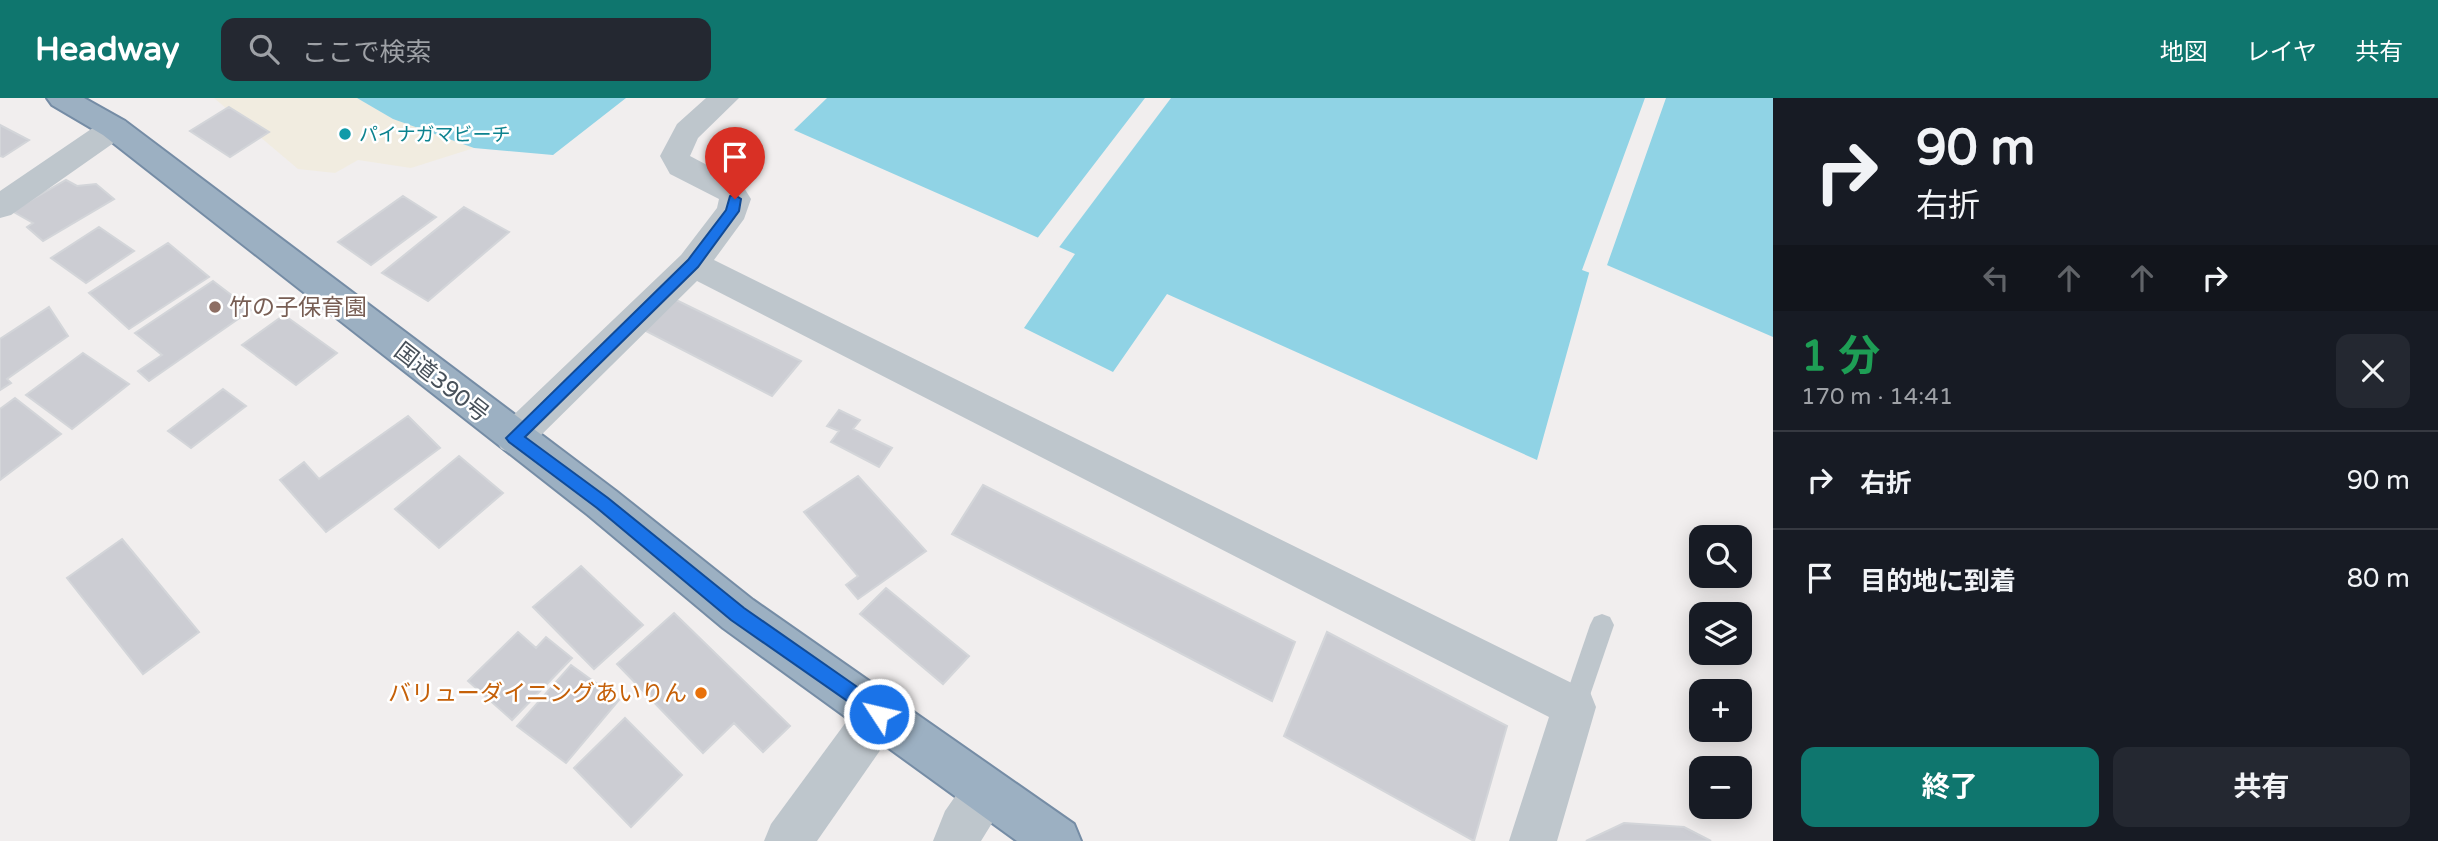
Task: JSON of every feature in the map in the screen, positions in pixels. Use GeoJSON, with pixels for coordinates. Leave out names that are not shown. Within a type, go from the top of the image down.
{"type":"FeatureCollection","features":[{"type":"Feature","properties":{"kind":"highway","name":"国道390号"},"geometry":{"type":"LineString","coordinates":[[62,98],[114,128],[602,503],[738,614],[1057,841]]}},
{"type":"Feature","properties":{"kind":"street"},"geometry":{"type":"LineString","coordinates":[[514,438],[693,264],[733,211],[735,199],[730,191],[681,166],[675,156],[677,146],[685,133],[724,98]]}},
{"type":"Feature","properties":{"kind":"street"},"geometry":{"type":"LineString","coordinates":[[0,207],[114,128]]}},
{"type":"Feature","properties":{"kind":"street"},"geometry":{"type":"LineString","coordinates":[[693,264],[1574,708],[1533,841]]}},
{"type":"Feature","properties":{"kind":"street"},"geometry":{"type":"LineString","coordinates":[[788,841],[879,714]]}},
{"type":"Feature","properties":{"kind":"street"},"geometry":{"type":"LineString","coordinates":[[957,841],[962,828],[986,791]]}},
{"type":"Feature","properties":{"kind":"lane"},"geometry":{"type":"LineString","coordinates":[[1574,708],[1602,625]]}},
{"type":"Feature","properties":{"kind":"sand","name":"パイナガマビーチ"},"geometry":{"type":"Polygon","coordinates":[[[214,98],[357,98],[393,119],[474,148],[411,168],[358,160],[335,173],[298,169],[214,98]]]}},
{"type":"Feature","properties":{"kind":"water"},"geometry":{"type":"Polygon","coordinates":[[[357,98],[626,98],[553,155],[474,148],[393,119],[357,98]]]}},
{"type":"Feature","properties":{"kind":"water"},"geometry":{"type":"Polygon","coordinates":[[[827,98],[1773,98],[1773,337],[1593,259],[1537,460],[1167,294],[1113,372],[1024,328],[1075,254],[794,130],[827,98]]]}},
{"type":"Feature","properties":{"kind":"pier"},"geometry":{"type":"Polygon","coordinates":[[[1145,98],[1171,98],[1057,250],[1036,240],[1145,98]]]}},
{"type":"Feature","properties":{"kind":"pier"},"geometry":{"type":"Polygon","coordinates":[[[1645,98],[1666,98],[1606,268],[1595,263],[1593,274],[1582,270],[1645,98]]]}},
{"type":"Feature","properties":{"kind":"building"},"geometry":{"type":"Polygon","coordinates":[[[229,107],[269,132],[230,157],[190,131],[229,107]]]}},
{"type":"Feature","properties":{"kind":"building"},"geometry":{"type":"Polygon","coordinates":[[[0,125],[29,140],[3,157],[0,156],[0,125]]]}},
{"type":"Feature","properties":{"kind":"building"},"geometry":{"type":"Polygon","coordinates":[[[66,180],[77,186],[96,184],[114,199],[43,241],[27,227],[33,223],[12,211],[66,180]]]}},
{"type":"Feature","properties":{"kind":"building"},"geometry":{"type":"Polygon","coordinates":[[[403,196],[436,217],[371,265],[338,242],[403,196]]]}},
{"type":"Feature","properties":{"kind":"building"},"geometry":{"type":"Polygon","coordinates":[[[464,207],[509,232],[428,301],[382,273],[464,207]]]}},
{"type":"Feature","properties":{"kind":"building"},"geometry":{"type":"Polygon","coordinates":[[[99,227],[134,251],[86,283],[51,258],[99,227]]]}},
{"type":"Feature","properties":{"kind":"building"},"geometry":{"type":"Polygon","coordinates":[[[168,243],[209,277],[129,329],[89,293],[168,243]]]}},
{"type":"Feature","properties":{"kind":"building"},"geometry":{"type":"Polygon","coordinates":[[[213,281],[251,310],[149,381],[138,371],[162,355],[135,333],[213,281]]]}},
{"type":"Feature","properties":{"kind":"building"},"geometry":{"type":"Polygon","coordinates":[[[672,298],[801,361],[772,396],[642,329],[672,298]]]}},
{"type":"Feature","properties":{"kind":"building"},"geometry":{"type":"Polygon","coordinates":[[[49,307],[68,336],[7,379],[11,383],[0,390],[0,339],[49,307]]]}},
{"type":"Feature","properties":{"kind":"building"},"geometry":{"type":"Polygon","coordinates":[[[284,315],[337,353],[296,385],[242,345],[284,315]]]}},
{"type":"Feature","properties":{"kind":"building"},"geometry":{"type":"Polygon","coordinates":[[[83,353],[129,384],[72,429],[26,395],[83,353]]]}},
{"type":"Feature","properties":{"kind":"building"},"geometry":{"type":"Polygon","coordinates":[[[223,389],[246,406],[191,448],[168,431],[223,389]]]}},
{"type":"Feature","properties":{"kind":"building"},"geometry":{"type":"Polygon","coordinates":[[[15,398],[61,434],[0,480],[0,409],[15,398]]]}},
{"type":"Feature","properties":{"kind":"building"},"geometry":{"type":"Polygon","coordinates":[[[839,410],[860,420],[853,429],[892,448],[879,467],[831,442],[839,431],[827,426],[839,410]]]}},
{"type":"Feature","properties":{"kind":"building"},"geometry":{"type":"Polygon","coordinates":[[[408,416],[440,448],[326,532],[280,480],[304,462],[319,479],[408,416]]]}},
{"type":"Feature","properties":{"kind":"building"},"geometry":{"type":"Polygon","coordinates":[[[459,456],[503,493],[439,548],[395,509],[459,456]]]}},
{"type":"Feature","properties":{"kind":"building"},"geometry":{"type":"Polygon","coordinates":[[[858,476],[926,551],[858,599],[846,585],[858,576],[804,512],[858,476]]]}},
{"type":"Feature","properties":{"kind":"building"},"geometry":{"type":"Polygon","coordinates":[[[983,485],[1295,642],[1272,701],[952,534],[983,485]]]}},
{"type":"Feature","properties":{"kind":"building"},"geometry":{"type":"Polygon","coordinates":[[[122,539],[199,632],[143,674],[67,578],[122,539]]]}},
{"type":"Feature","properties":{"kind":"building"},"geometry":{"type":"Polygon","coordinates":[[[581,566],[643,625],[594,669],[533,607],[581,566]]]}},
{"type":"Feature","properties":{"kind":"building"},"geometry":{"type":"Polygon","coordinates":[[[886,588],[969,656],[943,684],[860,614],[886,588]]]}},
{"type":"Feature","properties":{"kind":"building","name":"バリューダイニングあいりん"},"geometry":{"type":"Polygon","coordinates":[[[674,613],[790,726],[763,752],[734,723],[703,753],[617,664],[674,613]]]}},
{"type":"Feature","properties":{"kind":"building"},"geometry":{"type":"Polygon","coordinates":[[[518,632],[536,648],[546,637],[572,658],[512,720],[468,681],[518,632]]]}},
{"type":"Feature","properties":{"kind":"building"},"geometry":{"type":"Polygon","coordinates":[[[1327,632],[1507,726],[1474,841],[1284,736],[1327,632]]]}},
{"type":"Feature","properties":{"kind":"building"},"geometry":{"type":"Polygon","coordinates":[[[571,665],[619,700],[566,763],[517,726],[571,665]]]}},
{"type":"Feature","properties":{"kind":"building"},"geometry":{"type":"Polygon","coordinates":[[[625,718],[682,775],[631,827],[574,768],[625,718]]]}},
{"type":"Feature","properties":{"kind":"building"},"geometry":{"type":"Polygon","coordinates":[[[1624,823],[1684,827],[1711,841],[1586,841],[1624,823]]]}},
{"type":"Feature","properties":{"kind":"place","name":"パイナガマビーチ"},"geometry":{"type":"Point","coordinates":[345,134]}},
{"type":"Feature","properties":{"kind":"place","name":"竹の子保育園"},"geometry":{"type":"Point","coordinates":[215,307]}},
{"type":"Feature","properties":{"kind":"place","name":"バリューダイニングあいりん"},"geometry":{"type":"Point","coordinates":[701,693]}},
{"type":"Feature","properties":{"kind":"route"},"geometry":{"type":"LineString","coordinates":[[735,199],[733,211],[693,264],[514,438],[602,503],[738,614],[879,714]]}}]}
